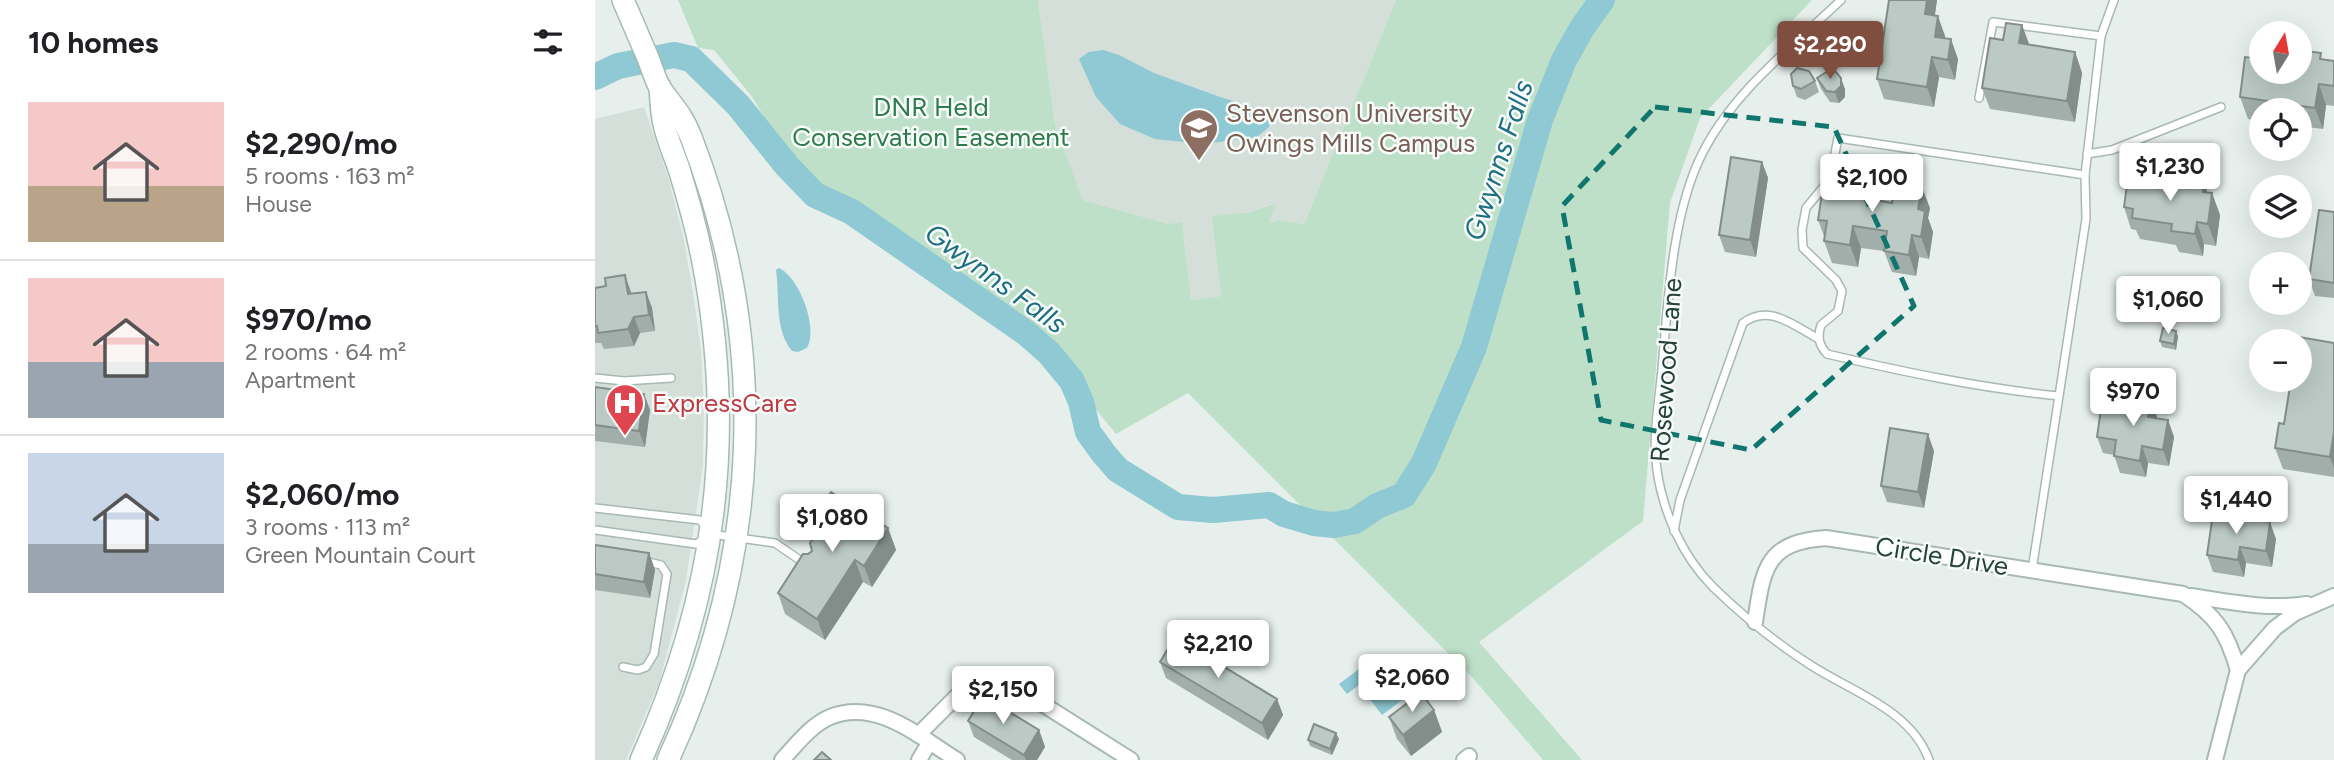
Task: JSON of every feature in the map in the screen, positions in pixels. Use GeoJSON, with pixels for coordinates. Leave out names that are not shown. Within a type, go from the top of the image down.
{"type":"FeatureCollection","features":[{"type":"Feature","properties":{"kind":"main road"},"geometry":{"type":"LineString","coordinates":[[623,0],[660,87],[681,114],[691,136],[722,230],[736,294],[747,420],[737,537],[718,630],[669,760]]}},
{"type":"Feature","properties":{"kind":"main road"},"geometry":{"type":"LineString","coordinates":[[641,760],[663,713],[686,643],[706,566],[719,445],[713,334],[698,237],[664,123],[660,87]]}},
{"type":"Feature","properties":{"kind":"street","name":"Circle Drive"},"geometry":{"type":"LineString","coordinates":[[1755,622],[1761,580],[1767,565],[1785,547],[1803,539],[1826,538],[2254,606],[2317,603]]}},
{"type":"Feature","properties":{"kind":"street","name":"Circle Drive"},"geometry":{"type":"LineString","coordinates":[[2183,594],[2204,607],[2219,624],[2238,670]]}},
{"type":"Feature","properties":{"kind":"street"},"geometry":{"type":"LineString","coordinates":[[2215,760],[2238,670],[2275,628],[2295,613],[2334,596]]}},
{"type":"Feature","properties":{"kind":"street"},"geometry":{"type":"LineString","coordinates":[[919,760],[923,739],[966,685],[976,677],[993,676],[1003,679],[1131,760]]}},
{"type":"Feature","properties":{"kind":"street"},"geometry":{"type":"LineString","coordinates":[[782,760],[817,725],[831,717],[863,711],[881,715],[957,760]]}},
{"type":"Feature","properties":{"kind":"lane","name":"Rosewood Lane"},"geometry":{"type":"LineString","coordinates":[[1841,0],[1744,94],[1724,118],[1703,152],[1692,179],[1683,209],[1668,302],[1655,435],[1657,468],[1664,503],[1674,531],[1692,561],[1712,586],[1813,667],[1901,720],[1924,745],[1929,760]]}},
{"type":"Feature","properties":{"kind":"lane"},"geometry":{"type":"LineString","coordinates":[[2032,570],[2086,219],[2085,175],[2101,36],[2113,0]]}},
{"type":"Feature","properties":{"kind":"lane"},"geometry":{"type":"LineString","coordinates":[[1979,98],[1993,22],[2101,36]]}},
{"type":"Feature","properties":{"kind":"lane"},"geometry":{"type":"LineString","coordinates":[[2087,154],[2112,150],[2221,107]]}},
{"type":"Feature","properties":{"kind":"lane"},"geometry":{"type":"LineString","coordinates":[[2059,396],[1984,388],[1827,354],[1819,339],[1821,326],[1838,311],[1842,291],[1836,280],[1803,248],[1802,230],[1806,208],[1830,179],[1838,138],[2085,175]]}},
{"type":"Feature","properties":{"kind":"lane"},"geometry":{"type":"LineString","coordinates":[[1674,531],[1680,500],[1743,323],[1752,316],[1771,314],[1819,339]]}},
{"type":"Feature","properties":{"kind":"lane"},"geometry":{"type":"LineString","coordinates":[[595,378],[624,381],[671,378]]}},
{"type":"Feature","properties":{"kind":"lane"},"geometry":{"type":"LineString","coordinates":[[595,508],[700,520],[711,534]]}},
{"type":"Feature","properties":{"kind":"lane"},"geometry":{"type":"LineString","coordinates":[[595,530],[696,544],[711,534],[775,543],[814,570]]}},
{"type":"Feature","properties":{"kind":"lane"},"geometry":{"type":"LineString","coordinates":[[622,667],[638,670],[650,663],[654,654],[667,574],[661,565],[629,559]]}},
{"type":"Feature","properties":{"kind":"highlighted area"},"geometry":{"type":"Polygon","coordinates":[[[1655,107],[1834,127],[1914,306],[1751,450],[1601,420],[1562,206],[1655,107]]]}},
{"type":"Feature","properties":{"kind":"shaded area","name":"Stevenson University Owings Mills Campus"},"geometry":{"type":"Polygon","coordinates":[[[1038,0],[1396,0],[1304,224],[1279,220],[1268,223],[1275,203],[1250,212],[1213,216],[1221,296],[1190,300],[1184,237],[1169,224],[1083,200],[1055,124],[1038,0]]]}},
{"type":"Feature","properties":{"kind":"shaded area"},"geometry":{"type":"Polygon","coordinates":[[[644,107],[668,177],[684,240],[693,293],[701,351],[703,465],[686,581],[659,683],[626,760],[595,760],[595,119],[644,107]]]}},
{"type":"Feature","properties":{"kind":"green space","name":"DNR Held Conservation Easement"},"geometry":{"type":"Polygon","coordinates":[[[678,0],[1038,0],[1055,124],[1083,200],[1169,224],[1182,222],[1191,300],[1221,296],[1212,216],[1250,212],[1276,203],[1269,223],[1279,220],[1304,224],[1396,0],[1812,0],[1700,118],[1670,203],[1643,521],[1479,642],[1582,760],[1543,760],[1472,677],[1188,393],[1116,434],[1063,369],[1012,320],[869,228],[814,204],[753,98],[714,50],[698,48],[678,0]]]}},
{"type":"Feature","properties":{"kind":"water"},"geometry":{"type":"Polygon","coordinates":[[[1103,50],[1154,73],[1272,113],[1269,127],[1257,137],[1204,144],[1155,139],[1120,124],[1096,97],[1079,59],[1089,52],[1103,50]]]}},
{"type":"Feature","properties":{"kind":"water"},"geometry":{"type":"Polygon","coordinates":[[[779,268],[800,292],[809,316],[810,339],[807,348],[798,352],[792,351],[782,333],[776,270],[779,268]]]}},
{"type":"Feature","properties":{"kind":"water"},"geometry":{"type":"Polygon","coordinates":[[[1374,658],[1405,698],[1382,715],[1359,685],[1347,694],[1339,684],[1374,658]]]}},
{"type":"Feature","properties":{"kind":"building"},"geometry":{"type":"Polygon","coordinates":[[[1889,0],[1927,0],[1925,14],[1938,16],[1935,37],[1951,39],[1948,60],[1932,57],[1927,87],[1877,79],[1889,0]]]}},
{"type":"Feature","properties":{"kind":"building"},"geometry":{"type":"Polygon","coordinates":[[[2006,23],[2022,25],[2019,43],[2075,52],[2067,101],[1982,88],[1990,38],[2003,40],[2006,23]]]}},
{"type":"Feature","properties":{"kind":"building"},"geometry":{"type":"Polygon","coordinates":[[[2312,52],[2321,53],[2320,59],[2334,61],[2334,86],[2319,84],[2315,108],[2312,108],[2312,98],[2240,97],[2245,57],[2249,58],[2249,84],[2312,84],[2312,52]]]}},
{"type":"Feature","properties":{"kind":"building"},"geometry":{"type":"Polygon","coordinates":[[[1797,68],[1809,71],[1815,81],[1801,89],[1793,86],[1791,74],[1797,68]]]}},
{"type":"Feature","properties":{"kind":"building"},"geometry":{"type":"Polygon","coordinates":[[[1828,71],[1836,72],[1841,78],[1841,86],[1835,92],[1826,91],[1817,78],[1828,71]]]}},
{"type":"Feature","properties":{"kind":"building"},"geometry":{"type":"Polygon","coordinates":[[[1731,157],[1762,162],[1750,240],[1719,235],[1731,157]]]}},
{"type":"Feature","properties":{"kind":"building"},"geometry":{"type":"Polygon","coordinates":[[[1834,173],[1861,177],[1858,197],[1892,203],[1895,182],[1922,187],[1918,209],[1925,211],[1921,237],[1912,235],[1909,255],[1884,251],[1887,231],[1853,226],[1850,245],[1824,241],[1827,221],[1818,220],[1822,194],[1830,195],[1834,173]]]}},
{"type":"Feature","properties":{"kind":"building"},"geometry":{"type":"Polygon","coordinates":[[[2140,177],[2178,183],[2179,179],[2204,183],[2203,192],[2212,193],[2208,224],[2197,222],[2195,234],[2171,231],[2172,224],[2132,218],[2133,209],[2124,207],[2127,185],[2138,187],[2140,177]]]}},
{"type":"Feature","properties":{"kind":"building"},"geometry":{"type":"Polygon","coordinates":[[[2319,210],[2334,212],[2334,283],[2312,279],[2312,258],[2319,210]]]}},
{"type":"Feature","properties":{"kind":"building"},"geometry":{"type":"Polygon","coordinates":[[[625,275],[628,294],[646,292],[649,315],[634,317],[628,329],[598,333],[595,326],[595,288],[606,286],[605,278],[625,275]]]}},
{"type":"Feature","properties":{"kind":"building"},"geometry":{"type":"Polygon","coordinates":[[[2163,328],[2176,331],[2174,344],[2160,341],[2163,328]]]}},
{"type":"Feature","properties":{"kind":"building"},"geometry":{"type":"Polygon","coordinates":[[[2312,339],[2334,343],[2334,432],[2330,457],[2275,448],[2279,423],[2284,424],[2289,392],[2312,392],[2312,339]]]}},
{"type":"Feature","properties":{"kind":"building"},"geometry":{"type":"Polygon","coordinates":[[[595,387],[644,394],[639,431],[595,425],[595,387]]]}},
{"type":"Feature","properties":{"kind":"building"},"geometry":{"type":"Polygon","coordinates":[[[2123,396],[2151,400],[2148,417],[2168,420],[2163,450],[2142,446],[2140,461],[2114,456],[2116,440],[2097,437],[2101,409],[2120,412],[2123,396]]]}},
{"type":"Feature","properties":{"kind":"building"},"geometry":{"type":"Polygon","coordinates":[[[1890,428],[1928,434],[1918,492],[1881,486],[1890,428]]]}},
{"type":"Feature","properties":{"kind":"building"},"geometry":{"type":"Polygon","coordinates":[[[831,492],[888,528],[864,566],[855,560],[817,619],[778,593],[803,554],[812,551],[810,543],[821,527],[812,521],[831,492]]]}},
{"type":"Feature","properties":{"kind":"building"},"geometry":{"type":"Polygon","coordinates":[[[2213,514],[2270,522],[2266,551],[2240,547],[2238,560],[2207,555],[2213,514]]]}},
{"type":"Feature","properties":{"kind":"building"},"geometry":{"type":"Polygon","coordinates":[[[595,545],[649,553],[644,582],[595,574],[595,545]]]}},
{"type":"Feature","properties":{"kind":"building"},"geometry":{"type":"Polygon","coordinates":[[[1175,637],[1277,699],[1262,723],[1160,662],[1175,637]]]}},
{"type":"Feature","properties":{"kind":"building"},"geometry":{"type":"Polygon","coordinates":[[[1421,693],[1434,710],[1403,735],[1389,717],[1421,693]]]}},
{"type":"Feature","properties":{"kind":"building"},"geometry":{"type":"Polygon","coordinates":[[[983,696],[1039,730],[1024,755],[968,721],[983,696]]]}},
{"type":"Feature","properties":{"kind":"building"},"geometry":{"type":"Polygon","coordinates":[[[1314,724],[1336,733],[1330,749],[1308,740],[1314,724]]]}},
{"type":"Feature","properties":{"kind":"building"},"geometry":{"type":"Polygon","coordinates":[[[822,752],[831,760],[814,760],[822,752]]]}},
{"type":"Feature","properties":{"kind":"waterway","name":"Gwynns Falls"},"geometry":{"type":"LineString","coordinates":[[595,77],[618,66],[674,55],[691,59],[738,105],[787,166],[815,195],[852,212],[1026,333],[1049,353],[1072,381],[1081,402],[1088,432],[1104,454],[1118,470],[1178,507],[1213,510],[1269,505],[1284,514],[1314,523],[1334,525],[1355,521],[1377,506],[1404,495],[1424,463],[1474,347],[1540,120],[1564,60],[1602,0]]}},
{"type":"Feature","properties":{"kind":"place","name":"Stevenson University Owings Mills Campus"},"geometry":{"type":"Point","coordinates":[1199,162]}},
{"type":"Feature","properties":{"kind":"place","name":"ExpressCare"},"geometry":{"type":"Point","coordinates":[625,437]}}]}
